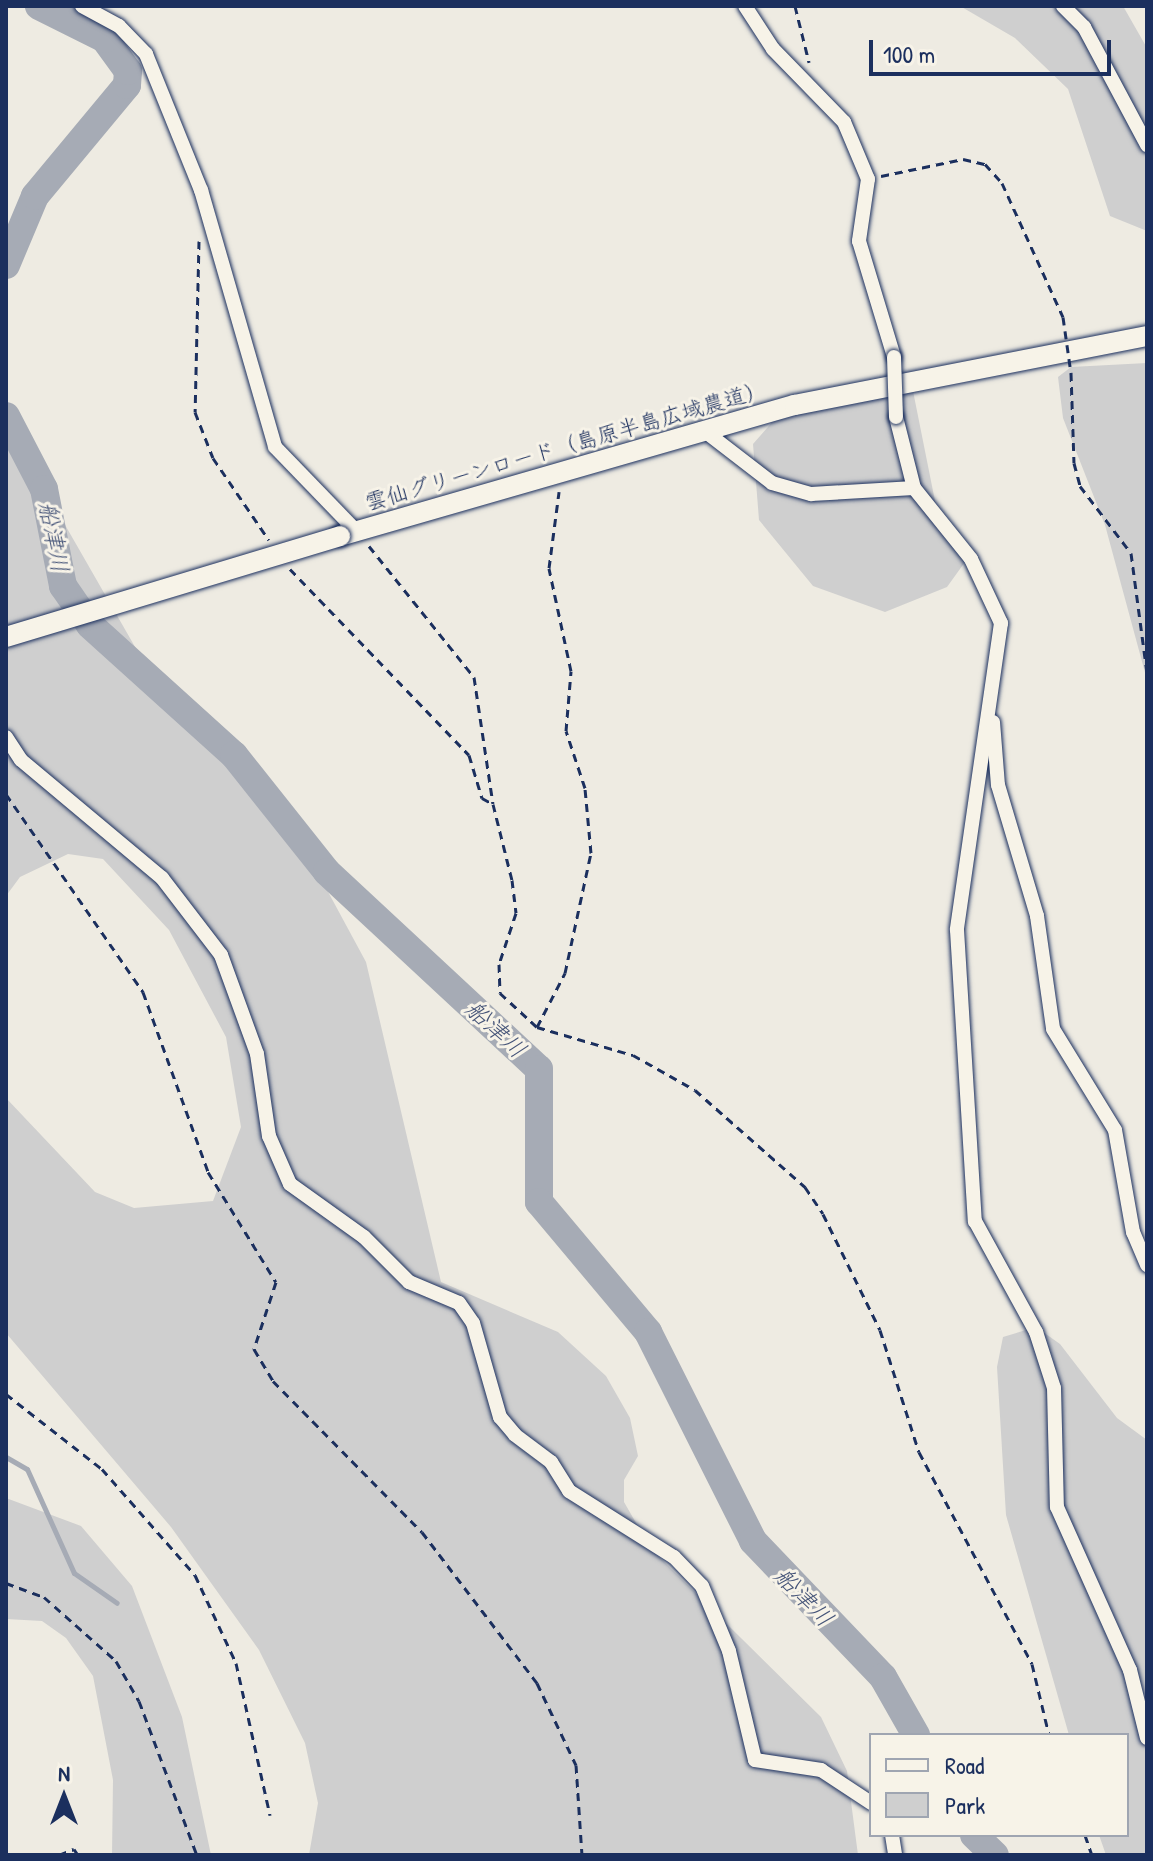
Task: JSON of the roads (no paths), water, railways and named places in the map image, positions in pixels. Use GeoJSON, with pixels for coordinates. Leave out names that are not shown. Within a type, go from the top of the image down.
{"type":"FeatureCollection","features":[{"type":"Feature","properties":{"kind":"street"},"geometry":{"type":"LineString","coordinates":[[82,6],[119,26],[146,54],[201,190],[275,447],[348,533]]}},
{"type":"Feature","properties":{"kind":"street"},"geometry":{"type":"LineString","coordinates":[[745,6],[844,122],[868,179],[859,241],[894,357],[896,417],[914,488],[952,530],[995,600],[1001,623],[957,930],[975,1221],[1036,1332],[1054,1388],[1057,1507],[1130,1670],[1147,1738]]}},
{"type":"Feature","properties":{"kind":"street"},"geometry":{"type":"LineString","coordinates":[[1063,6],[1084,27],[1147,145]]}},
{"type":"Feature","properties":{"kind":"street","name":"雲仙グリーンロード（島原半島広域農道）"},"geometry":{"type":"LineString","coordinates":[[6,637],[702,429],[942,371],[1137,337]]}},
{"type":"Feature","properties":{"kind":"street"},"geometry":{"type":"LineString","coordinates":[[702,429],[772,483],[811,494],[914,488]]}},
{"type":"Feature","properties":{"kind":"street"},"geometry":{"type":"LineString","coordinates":[[987,716],[998,785],[1037,916],[1053,1029],[1115,1130],[1133,1232],[1147,1265]]}},
{"type":"Feature","properties":{"kind":"street"},"geometry":{"type":"LineString","coordinates":[[6,737],[21,760],[162,878],[221,955],[257,1054],[269,1136],[290,1184],[364,1237],[399,1275],[459,1303],[507,1426],[551,1462],[569,1491],[674,1557],[702,1586],[729,1651],[755,1760],[821,1770],[869,1802]]}},
{"type":"Feature","properties":{"kind":"waterway","name":"船津川"},"geometry":{"type":"LineString","coordinates":[[6,265],[35,196],[127,85],[128,71],[105,39],[39,6]]}},
{"type":"Feature","properties":{"kind":"waterway","name":"船津川"},"geometry":{"type":"LineString","coordinates":[[6,416],[44,489],[63,586],[90,625],[234,755],[327,872],[539,1069],[539,1202],[648,1332],[753,1541],[883,1677],[915,1733]]}},
{"type":"Feature","properties":{"kind":"waterway"},"geometry":{"type":"LineString","coordinates":[[6,1457],[27,1469],[74,1573],[117,1603]]}},
{"type":"Feature","properties":{"kind":"waterway","name":"船津川"},"geometry":{"type":"LineString","coordinates":[[976,1837],[995,1855]]}}]}
